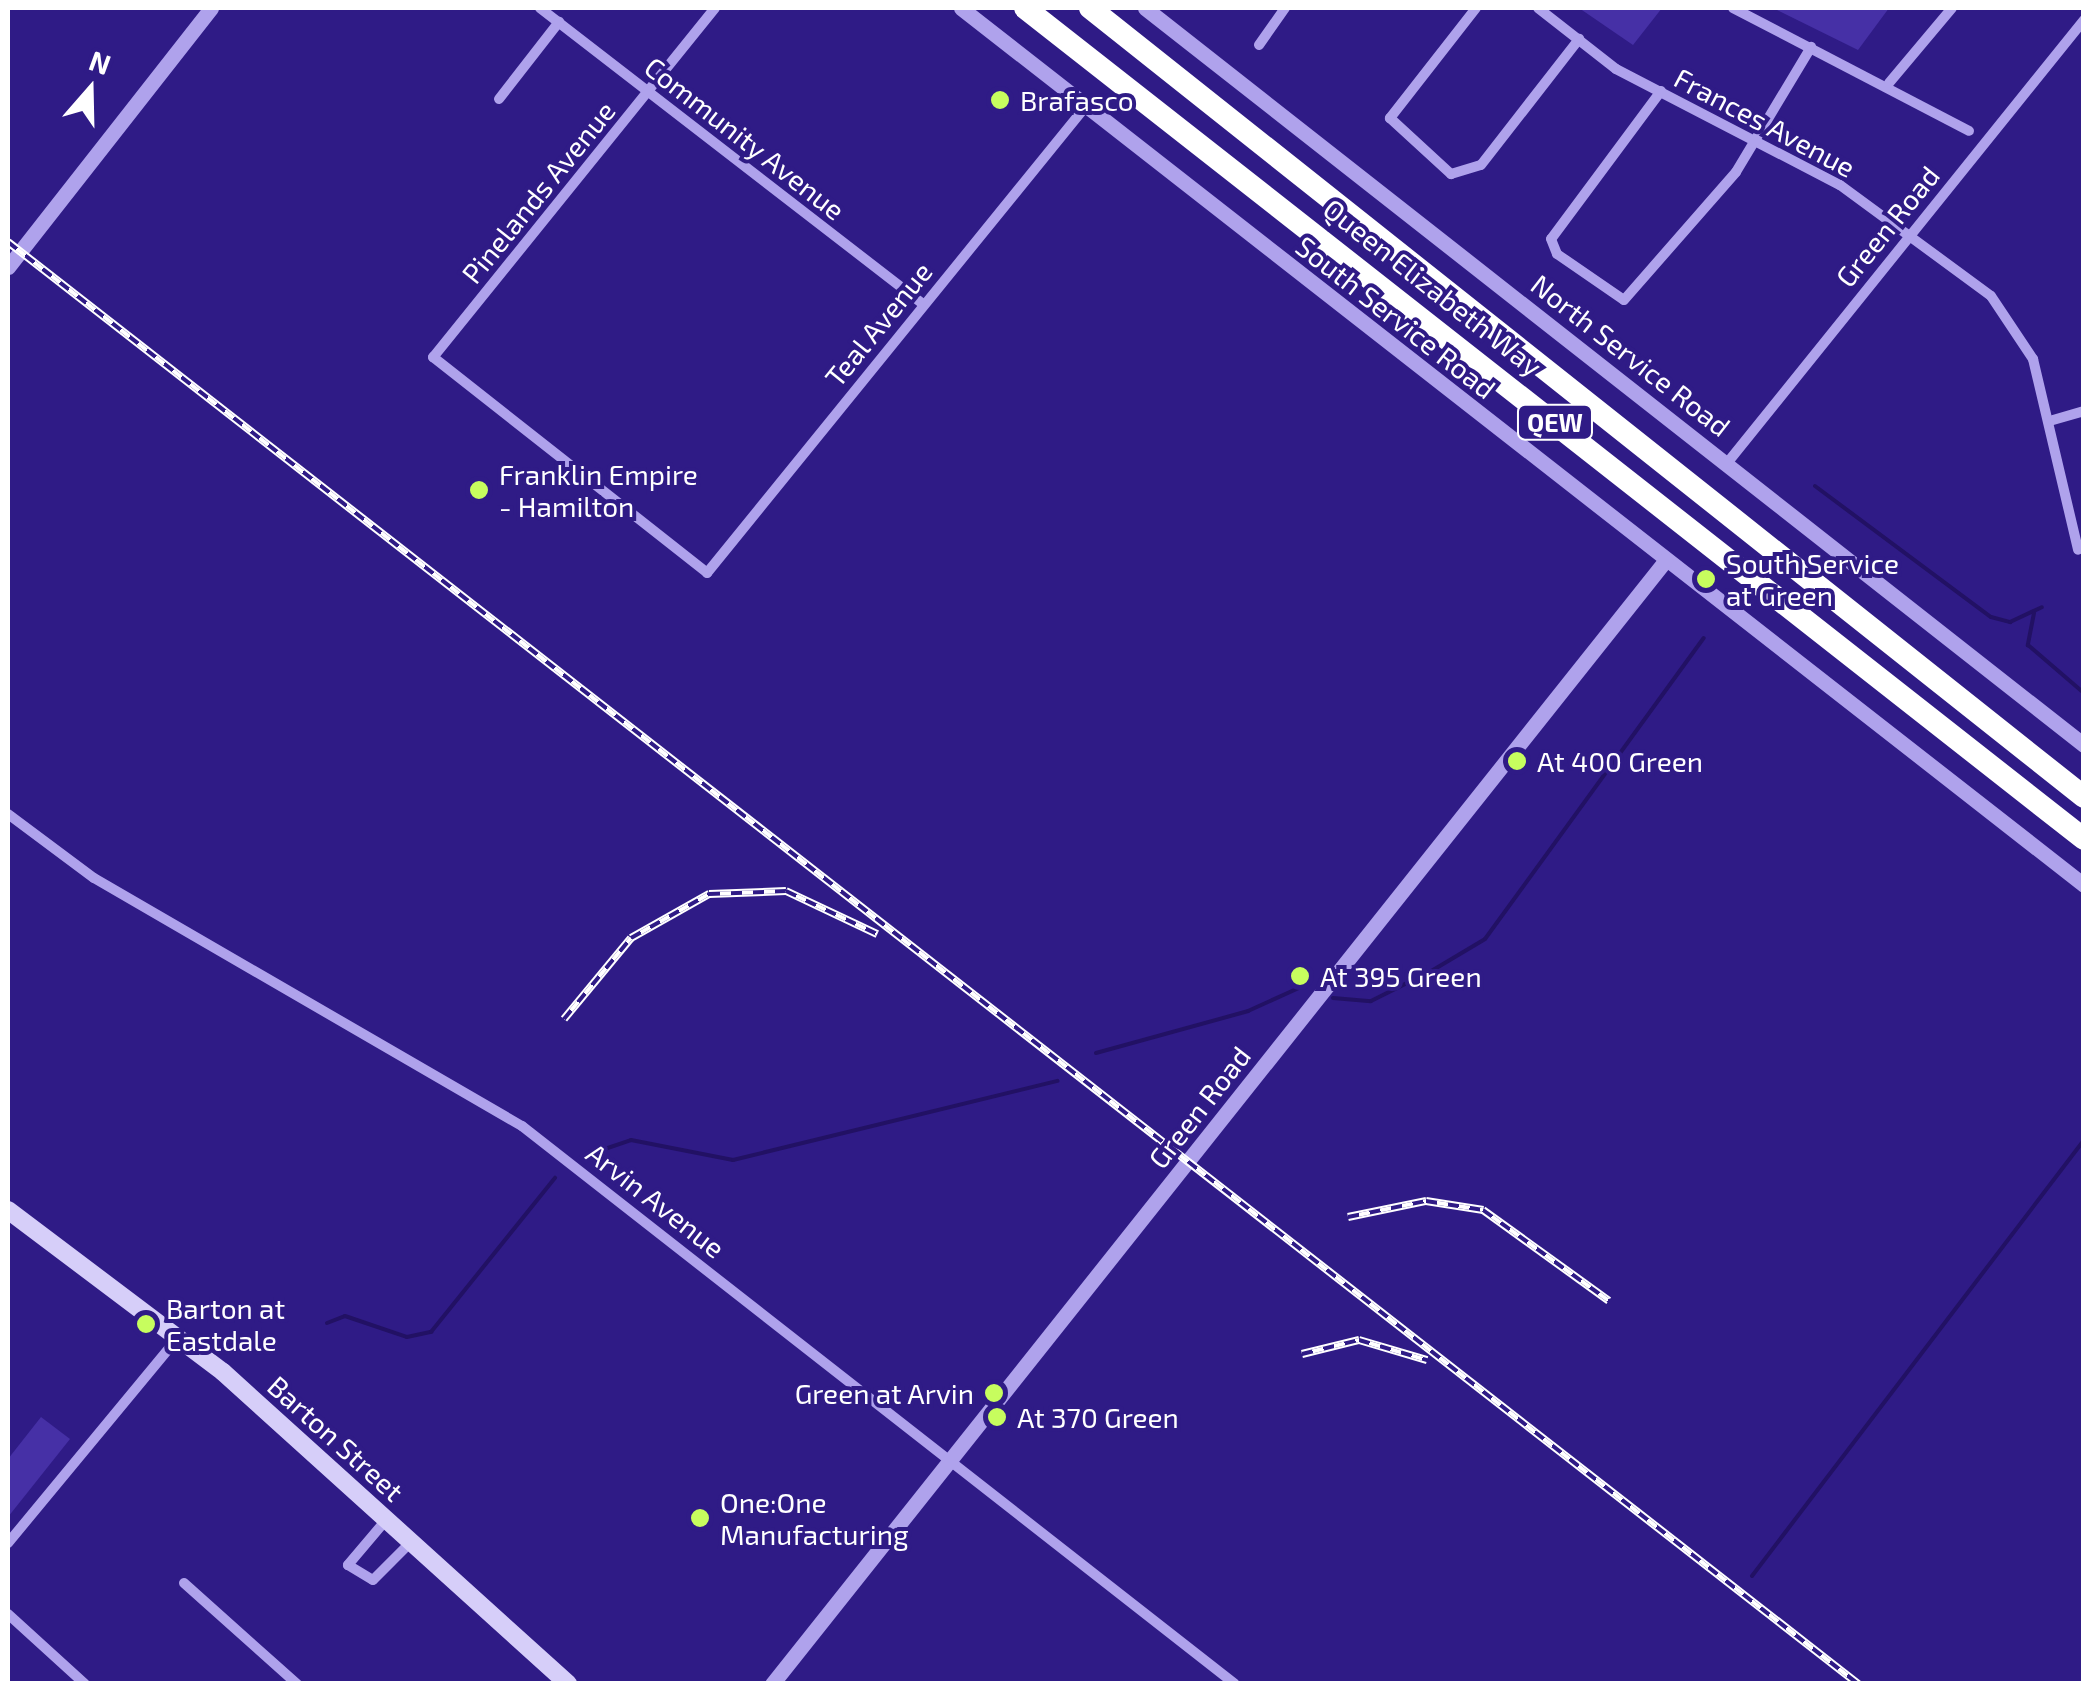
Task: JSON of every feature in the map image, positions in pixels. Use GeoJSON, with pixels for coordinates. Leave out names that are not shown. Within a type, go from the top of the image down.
{"type":"FeatureCollection","features":[{"type":"Feature","properties":{"kind":"highway","name":"Queen Elizabeth Way"},"geometry":{"type":"LineString","coordinates":[[1025,8],[2084,839]]}},
{"type":"Feature","properties":{"kind":"highway","name":"Queen Elizabeth Way"},"geometry":{"type":"LineString","coordinates":[[1090,8],[2084,796]]}},
{"type":"Feature","properties":{"kind":"main road","name":"Barton Street"},"geometry":{"type":"LineString","coordinates":[[8,1210],[179,1336],[568,1684]]}},
{"type":"Feature","properties":{"kind":"street"},"geometry":{"type":"LineString","coordinates":[[8,267],[212,8]]}},
{"type":"Feature","properties":{"kind":"street","name":"Community Avenue"},"geometry":{"type":"LineString","coordinates":[[540,8],[923,304]]}},
{"type":"Feature","properties":{"kind":"street","name":"Pinelands Avenue"},"geometry":{"type":"LineString","coordinates":[[707,572],[433,358],[715,8]]}},
{"type":"Feature","properties":{"kind":"street","name":"South Service Road"},"geometry":{"type":"LineString","coordinates":[[962,8],[2084,886]]}},
{"type":"Feature","properties":{"kind":"street","name":"North Service Road"},"geometry":{"type":"LineString","coordinates":[[1145,8],[2084,745]]}},
{"type":"Feature","properties":{"kind":"street"},"geometry":{"type":"LineString","coordinates":[[1259,45],[1285,8]]}},
{"type":"Feature","properties":{"kind":"street"},"geometry":{"type":"LineString","coordinates":[[1476,8],[1390,118],[1452,174],[1481,164],[1579,39]]}},
{"type":"Feature","properties":{"kind":"street","name":"Frances Avenue"},"geometry":{"type":"LineString","coordinates":[[1538,8],[1661,91],[1756,140],[1914,232],[1977,282],[2015,328],[2052,420],[2079,533],[2078,550]]}},
{"type":"Feature","properties":{"kind":"street"},"geometry":{"type":"LineString","coordinates":[[1733,8],[1889,83],[1969,131]]}},
{"type":"Feature","properties":{"kind":"street"},"geometry":{"type":"LineString","coordinates":[[1889,83],[1936,13],[1952,8]]}},
{"type":"Feature","properties":{"kind":"street","name":"Green Road"},"geometry":{"type":"LineString","coordinates":[[1728,462],[2084,20]]}},
{"type":"Feature","properties":{"kind":"street"},"geometry":{"type":"LineString","coordinates":[[499,99],[559,22]]}},
{"type":"Feature","properties":{"kind":"street"},"geometry":{"type":"LineString","coordinates":[[1661,91],[1551,240],[1610,297],[1639,294],[1756,140],[1811,47]]}},
{"type":"Feature","properties":{"kind":"street","name":"Teal Avenue"},"geometry":{"type":"LineString","coordinates":[[707,572],[1086,106]]}},
{"type":"Feature","properties":{"kind":"street"},"geometry":{"type":"LineString","coordinates":[[2052,420],[2084,411]]}},
{"type":"Feature","properties":{"kind":"street","name":"Green Road"},"geometry":{"type":"LineString","coordinates":[[772,1684],[1665,560]]}},
{"type":"Feature","properties":{"kind":"street","name":"Arvin Avenue"},"geometry":{"type":"LineString","coordinates":[[8,814],[94,878],[489,1103],[1236,1684]]}},
{"type":"Feature","properties":{"kind":"street"},"geometry":{"type":"LineString","coordinates":[[8,1543],[179,1336]]}},
{"type":"Feature","properties":{"kind":"street"},"geometry":{"type":"LineString","coordinates":[[386,1520],[348,1564],[373,1580],[411,1542]]}},
{"type":"Feature","properties":{"kind":"street"},"geometry":{"type":"LineString","coordinates":[[184,1583],[290,1681]]}},
{"type":"Feature","properties":{"kind":"street"},"geometry":{"type":"LineString","coordinates":[[8,1614],[85,1684]]}},
{"type":"Feature","properties":{"kind":"shaded area"},"geometry":{"type":"Polygon","coordinates":[[[1579,8],[1662,8],[1633,45],[1579,8]]]}},
{"type":"Feature","properties":{"kind":"shaded area"},"geometry":{"type":"Polygon","coordinates":[[[1773,8],[1889,8],[1858,50],[1773,8]]]}},
{"type":"Feature","properties":{"kind":"shaded area"},"geometry":{"type":"Polygon","coordinates":[[[41,1417],[70,1439],[8,1517],[8,1459],[41,1417]]]}},
{"type":"Feature","properties":{"kind":"waterway"},"geometry":{"type":"LineString","coordinates":[[1815,486],[1991,617],[2010,622],[2042,607]]}},
{"type":"Feature","properties":{"kind":"waterway"},"geometry":{"type":"LineString","coordinates":[[2034,613],[2028,645],[2084,693]]}},
{"type":"Feature","properties":{"kind":"waterway"},"geometry":{"type":"LineString","coordinates":[[1428,973],[1485,939],[1704,638]]}},
{"type":"Feature","properties":{"kind":"waterway"},"geometry":{"type":"LineString","coordinates":[[1333,998],[1371,1001],[1411,981]]}},
{"type":"Feature","properties":{"kind":"waterway"},"geometry":{"type":"LineString","coordinates":[[1096,1053],[1248,1011],[1303,986]]}},
{"type":"Feature","properties":{"kind":"waterway"},"geometry":{"type":"LineString","coordinates":[[593,1153],[631,1140],[733,1160],[1058,1081]]}},
{"type":"Feature","properties":{"kind":"waterway"},"geometry":{"type":"LineString","coordinates":[[1752,1576],[2084,1140]]}},
{"type":"Feature","properties":{"kind":"waterway"},"geometry":{"type":"LineString","coordinates":[[327,1323],[345,1316],[407,1337],[431,1332],[555,1178]]}},
{"type":"Feature","properties":{"kind":"railway"},"geometry":{"type":"LineString","coordinates":[[8,242],[1858,1684]]}},
{"type":"Feature","properties":{"kind":"railway"},"geometry":{"type":"LineString","coordinates":[[564,1019],[631,938],[709,894],[786,891],[877,934]]}},
{"type":"Feature","properties":{"kind":"railway"},"geometry":{"type":"LineString","coordinates":[[1348,1217],[1426,1201],[1483,1210],[1609,1301]]}},
{"type":"Feature","properties":{"kind":"railway"},"geometry":{"type":"LineString","coordinates":[[1302,1354],[1359,1340],[1427,1360]]}},
{"type":"Feature","properties":{"kind":"place","name":"Brafasco"},"geometry":{"type":"Point","coordinates":[1000,100]}},
{"type":"Feature","properties":{"kind":"place","name":"Franklin Empire - Hamilton"},"geometry":{"type":"Point","coordinates":[479,490]}},
{"type":"Feature","properties":{"kind":"place","name":"South Service at Green"},"geometry":{"type":"Point","coordinates":[1706,579]}},
{"type":"Feature","properties":{"kind":"place","name":"At 400 Green"},"geometry":{"type":"Point","coordinates":[1517,761]}},
{"type":"Feature","properties":{"kind":"place","name":"At 395 Green"},"geometry":{"type":"Point","coordinates":[1300,976]}},
{"type":"Feature","properties":{"kind":"place","name":"Barton at Eastdale"},"geometry":{"type":"Point","coordinates":[146,1324]}},
{"type":"Feature","properties":{"kind":"place","name":"Green at Arvin"},"geometry":{"type":"Point","coordinates":[994,1393]}},
{"type":"Feature","properties":{"kind":"place","name":"At 370 Green"},"geometry":{"type":"Point","coordinates":[997,1417]}},
{"type":"Feature","properties":{"kind":"place","name":"One:One Manufacturing"},"geometry":{"type":"Point","coordinates":[700,1518]}}]}
